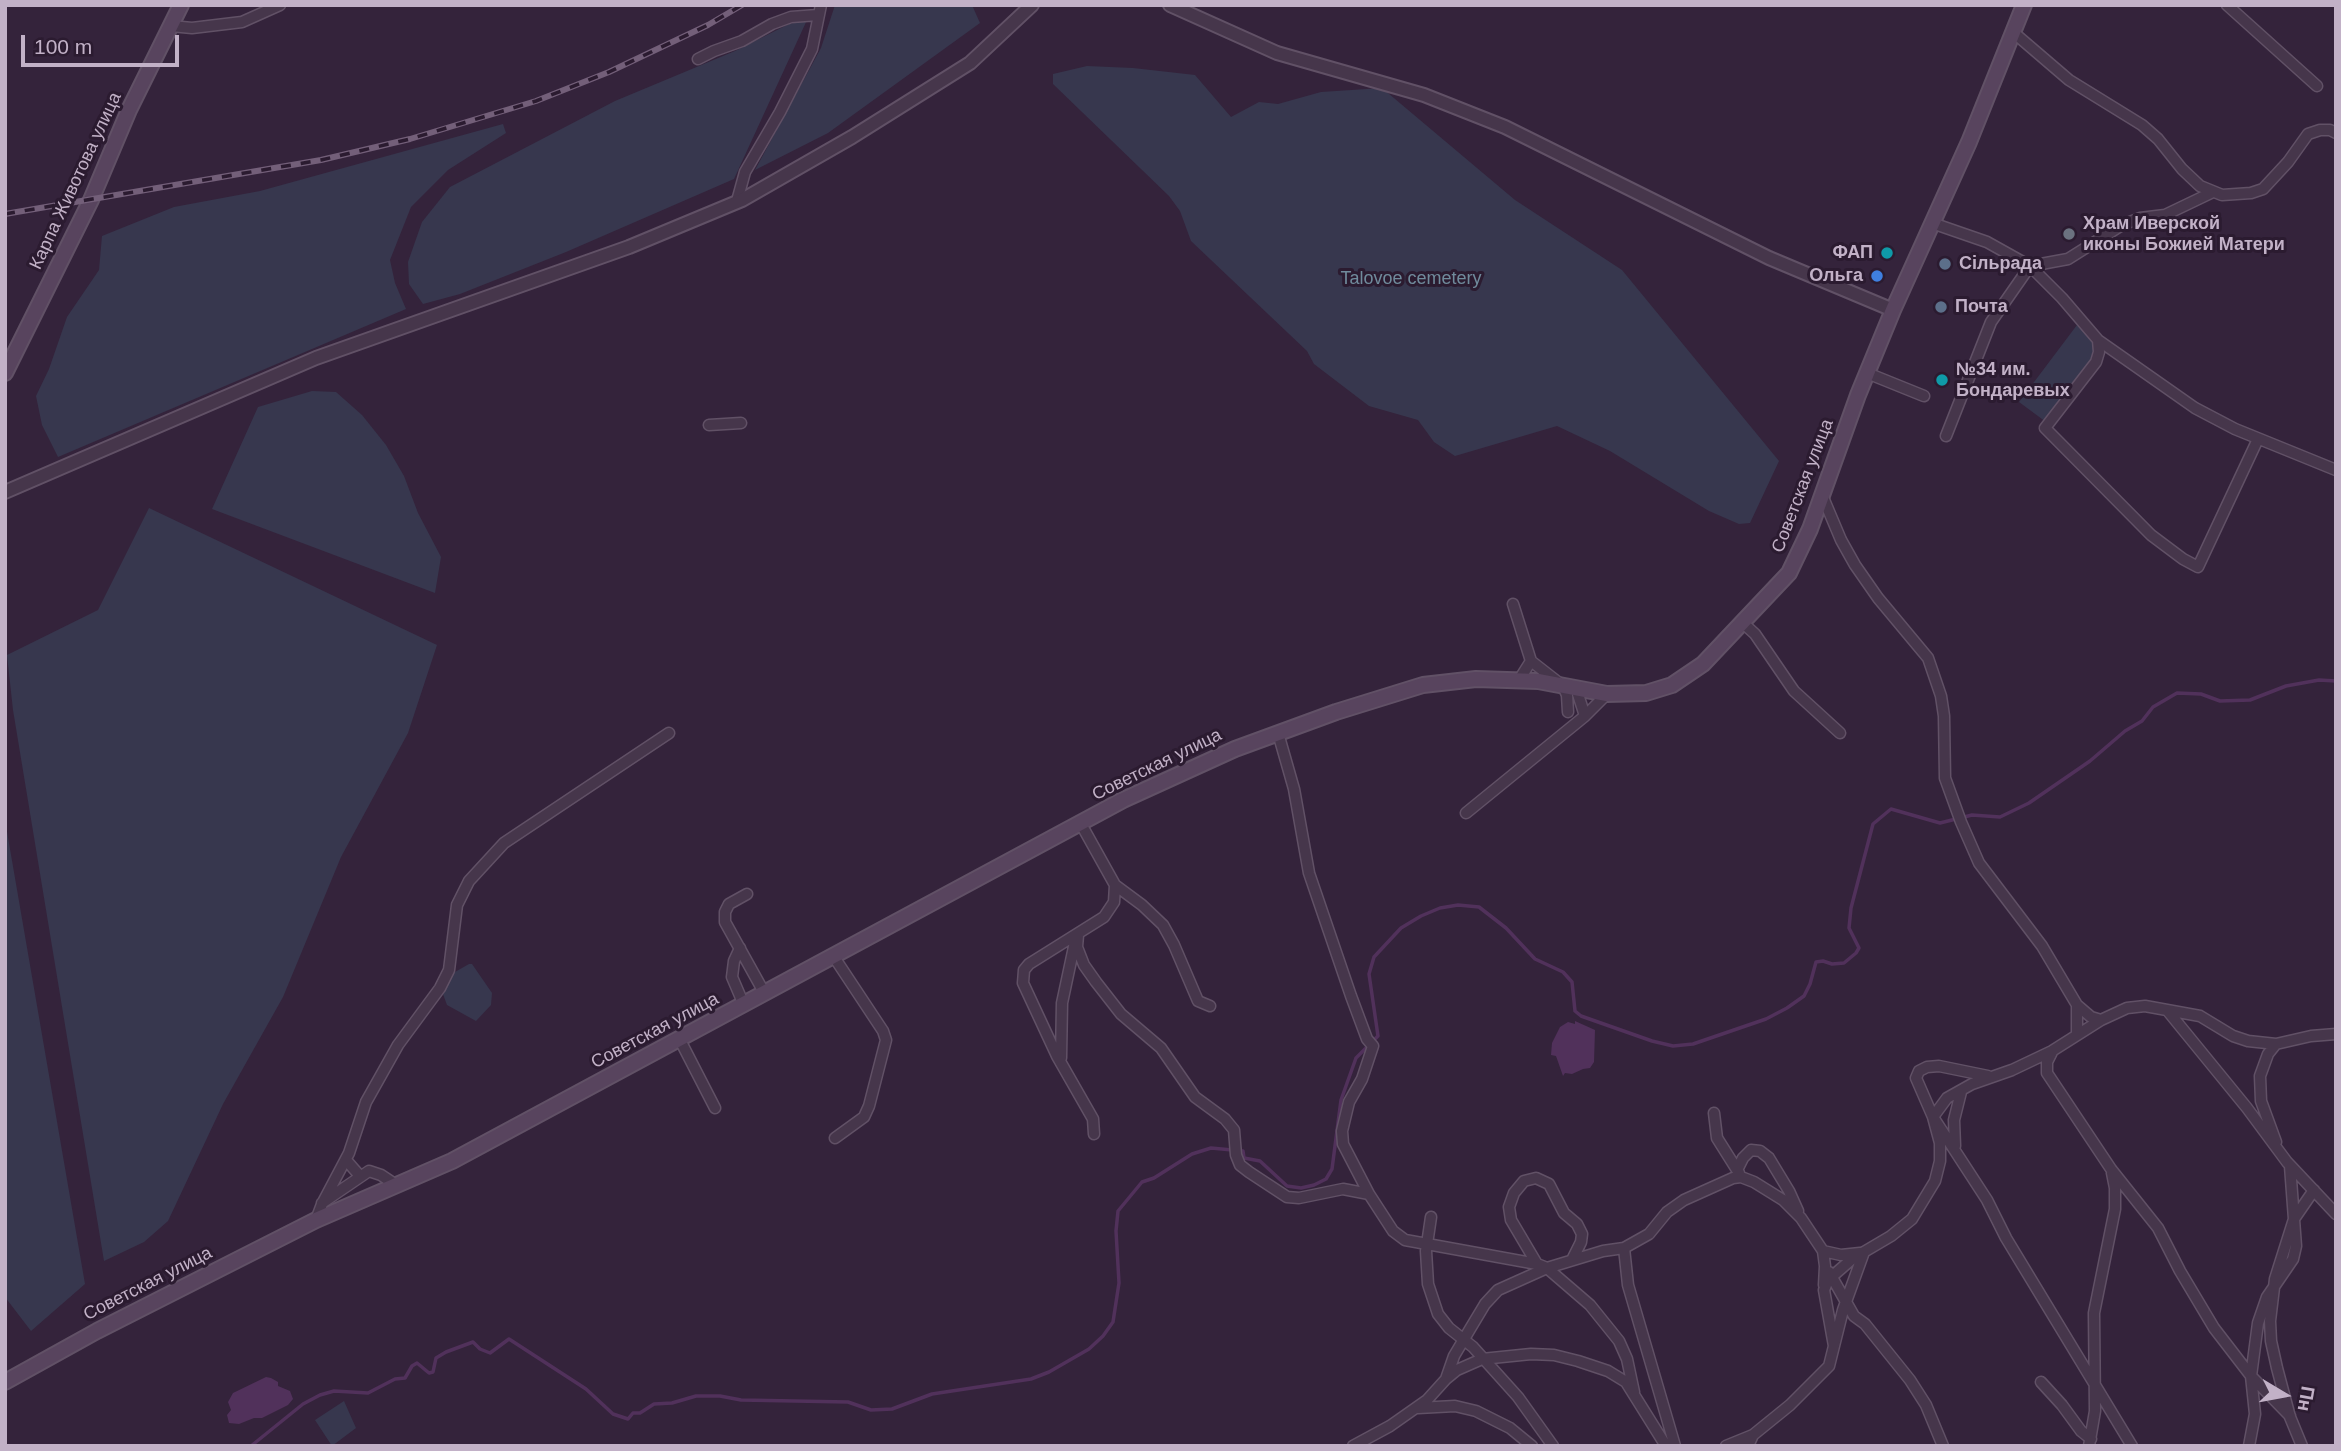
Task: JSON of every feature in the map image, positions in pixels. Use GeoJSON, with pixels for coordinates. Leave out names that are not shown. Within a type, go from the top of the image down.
{"type":"FeatureCollection","features":[{"type":"Feature","properties":{"kind":"main road","name":"Карпа Животова улица"},"geometry":{"type":"LineString","coordinates":[[5,373],[91,200],[130,110],[181,5]]}},
{"type":"Feature","properties":{"kind":"main road","name":"Советская улица"},"geometry":{"type":"LineString","coordinates":[[5,1382],[97,1331],[316,1220],[452,1161],[1123,800],[1235,749],[1423,685],[1476,679],[1519,681],[1607,694],[1646,693],[1672,685],[1703,664],[1789,573],[1810,530],[1867,373],[1969,142],[2024,5]]}},
{"type":"Feature","properties":{"kind":"street"},"geometry":{"type":"LineString","coordinates":[[171,26],[192,28],[242,22],[280,5]]}},
{"type":"Feature","properties":{"kind":"street"},"geometry":{"type":"LineString","coordinates":[[5,492],[316,358],[629,247],[737,201],[852,137],[970,63],[1032,5]]}},
{"type":"Feature","properties":{"kind":"street"},"geometry":{"type":"LineString","coordinates":[[1170,5],[1277,53],[1424,95],[1505,127],[1769,258],[1893,310]]}},
{"type":"Feature","properties":{"kind":"street"},"geometry":{"type":"LineString","coordinates":[[2228,5],[2318,86]]}},
{"type":"Feature","properties":{"kind":"street"},"geometry":{"type":"LineString","coordinates":[[698,59],[742,41],[772,24],[819,10],[812,49],[745,172],[737,201]]}},
{"type":"Feature","properties":{"kind":"street"},"geometry":{"type":"LineString","coordinates":[[2013,32],[2069,80],[2142,125],[2200,186],[2222,195],[2263,189],[2288,162],[2308,134],[2320,130],[2336,133]]}},
{"type":"Feature","properties":{"kind":"street"},"geometry":{"type":"LineString","coordinates":[[2199,198],[2200,186]]}},
{"type":"Feature","properties":{"kind":"street"},"geometry":{"type":"LineString","coordinates":[[1945,436],[1992,322],[2030,266],[2068,258],[2122,225],[2140,218],[2165,215],[2213,192]]}},
{"type":"Feature","properties":{"kind":"street"},"geometry":{"type":"LineString","coordinates":[[1932,223],[1987,242],[2030,266],[2098,340],[2195,408],[2235,429],[2336,470]]}},
{"type":"Feature","properties":{"kind":"street"},"geometry":{"type":"LineString","coordinates":[[2098,340],[2096,362],[2045,428],[2151,534],[2183,559],[2198,567],[2258,439]]}},
{"type":"Feature","properties":{"kind":"street"},"geometry":{"type":"LineString","coordinates":[[1867,373],[1924,396]]}},
{"type":"Feature","properties":{"kind":"street"},"geometry":{"type":"LineString","coordinates":[[709,425],[741,423]]}},
{"type":"Feature","properties":{"kind":"street"},"geometry":{"type":"LineString","coordinates":[[1822,495],[1855,565],[1928,659],[1941,696],[1944,716],[1945,778],[1979,863],[2042,946],[2077,1005],[2091,1017],[2101,1020]]}},
{"type":"Feature","properties":{"kind":"street"},"geometry":{"type":"LineString","coordinates":[[1513,604],[1531,661],[1569,687],[1585,716]]}},
{"type":"Feature","properties":{"kind":"street"},"geometry":{"type":"LineString","coordinates":[[1743,623],[1794,691],[1840,733]]}},
{"type":"Feature","properties":{"kind":"street"},"geometry":{"type":"LineString","coordinates":[[1519,681],[1531,661]]}},
{"type":"Feature","properties":{"kind":"street"},"geometry":{"type":"LineString","coordinates":[[1568,712],[1569,687]]}},
{"type":"Feature","properties":{"kind":"street"},"geometry":{"type":"LineString","coordinates":[[1466,813],[1585,716],[1607,694]]}},
{"type":"Feature","properties":{"kind":"street"},"geometry":{"type":"LineString","coordinates":[[316,1220],[346,1160],[366,1102],[398,1045],[440,988],[449,970],[457,905],[469,881],[505,843],[669,733]]}},
{"type":"Feature","properties":{"kind":"street"},"geometry":{"type":"LineString","coordinates":[[1278,733],[1294,789],[1309,873],[1370,1042],[1362,1079],[1349,1102],[1342,1131],[1343,1144],[1349,1158],[1393,1231],[1405,1240],[1542,1266]]}},
{"type":"Feature","properties":{"kind":"street"},"geometry":{"type":"LineString","coordinates":[[1081,824],[1115,885],[1163,925],[1198,1001],[1210,1006]]}},
{"type":"Feature","properties":{"kind":"street"},"geometry":{"type":"LineString","coordinates":[[1094,1134],[1093,1119],[1033,1008],[1023,983],[1024,970],[1029,964],[1104,917],[1114,902],[1115,885]]}},
{"type":"Feature","properties":{"kind":"street"},"geometry":{"type":"LineString","coordinates":[[747,894],[729,904],[725,912],[726,922],[765,994]]}},
{"type":"Feature","properties":{"kind":"street"},"geometry":{"type":"LineString","coordinates":[[1078,935],[1077,947],[1084,965],[1121,1014],[1161,1048],[1195,1097],[1225,1119],[1234,1130],[1240,1165],[1287,1196],[1299,1198],[1343,1189],[1369,1194]]}},
{"type":"Feature","properties":{"kind":"street"},"geometry":{"type":"LineString","coordinates":[[1061,1062],[1062,1003],[1078,935]]}},
{"type":"Feature","properties":{"kind":"street"},"geometry":{"type":"LineString","coordinates":[[740,948],[734,961],[732,977],[744,1005]]}},
{"type":"Feature","properties":{"kind":"street"},"geometry":{"type":"LineString","coordinates":[[834,957],[883,1031],[886,1040],[864,1117],[835,1138]]}},
{"type":"Feature","properties":{"kind":"street"},"geometry":{"type":"LineString","coordinates":[[2077,1005],[2077,1035]]}},
{"type":"Feature","properties":{"kind":"street"},"geometry":{"type":"LineString","coordinates":[[1933,1117],[1947,1098],[1972,1084],[2012,1070],[2052,1051],[2101,1020],[2127,1009],[2145,1006],[2200,1016],[2233,1036],[2248,1041],[2276,1044],[2311,1036],[2336,1034]]}},
{"type":"Feature","properties":{"kind":"street"},"geometry":{"type":"LineString","coordinates":[[2166,1010],[2247,1108],[2288,1164],[2331,1205],[2336,1214]]}},
{"type":"Feature","properties":{"kind":"street"},"geometry":{"type":"LineString","coordinates":[[680,1040],[715,1108]]}},
{"type":"Feature","properties":{"kind":"street"},"geometry":{"type":"LineString","coordinates":[[2276,1044],[2268,1054],[2260,1076],[2261,1101],[2268,1123],[2288,1164],[2294,1221]]}},
{"type":"Feature","properties":{"kind":"street"},"geometry":{"type":"LineString","coordinates":[[2052,1051],[2047,1062],[2047,1073],[2111,1169],[2158,1228],[2197,1302],[2214,1328],[2251,1376],[2290,1416]]}},
{"type":"Feature","properties":{"kind":"street"},"geometry":{"type":"LineString","coordinates":[[1990,1077],[1939,1066],[1927,1067],[1919,1071],[1916,1077],[1933,1117],[1955,1148],[2132,1446]]}},
{"type":"Feature","properties":{"kind":"street"},"geometry":{"type":"LineString","coordinates":[[1955,1148],[1954,1120],[1961,1092]]}},
{"type":"Feature","properties":{"kind":"street"},"geometry":{"type":"LineString","coordinates":[[1714,1113],[1717,1138],[1739,1173],[1776,1195],[1801,1218]]}},
{"type":"Feature","properties":{"kind":"street"},"geometry":{"type":"LineString","coordinates":[[1828,1270],[1864,1252],[1912,1219],[1935,1181],[1940,1161],[1940,1143],[1933,1117]]}},
{"type":"Feature","properties":{"kind":"street"},"geometry":{"type":"LineString","coordinates":[[1446,1379],[1454,1356],[1485,1304],[1498,1290],[1542,1266],[1624,1248],[1649,1234],[1667,1212],[1684,1200],[1739,1173],[1743,1158],[1751,1150],[1759,1151],[1769,1158],[1801,1218],[1823,1251],[1828,1270],[1845,1304],[1854,1316],[1865,1324],[1910,1380],[1926,1405],[1942,1446]]}},
{"type":"Feature","properties":{"kind":"street"},"geometry":{"type":"LineString","coordinates":[[346,1160],[360,1176]]}},
{"type":"Feature","properties":{"kind":"street"},"geometry":{"type":"LineString","coordinates":[[2090,1443],[2095,1411],[2094,1313],[2115,1209],[2111,1169]]}},
{"type":"Feature","properties":{"kind":"street"},"geometry":{"type":"LineString","coordinates":[[322,1204],[369,1171],[396,1185]]}},
{"type":"Feature","properties":{"kind":"street"},"geometry":{"type":"LineString","coordinates":[[1572,1260],[1581,1242],[1582,1234],[1577,1224],[1564,1213],[1549,1184],[1536,1178],[1524,1181],[1514,1193],[1509,1207],[1511,1220],[1542,1266],[1590,1305],[1619,1341],[1628,1359],[1634,1392]]}},
{"type":"Feature","properties":{"kind":"street"},"geometry":{"type":"LineString","coordinates":[[2249,1446],[2255,1414],[2251,1376],[2260,1316],[2274,1287],[2294,1221],[2314,1190]]}},
{"type":"Feature","properties":{"kind":"street"},"geometry":{"type":"LineString","coordinates":[[1431,1217],[1427,1245],[1428,1284],[1438,1314],[1518,1397],[1553,1446]]}},
{"type":"Feature","properties":{"kind":"street"},"geometry":{"type":"LineString","coordinates":[[1624,1248],[1628,1285],[1675,1446]]}},
{"type":"Feature","properties":{"kind":"street"},"geometry":{"type":"LineString","coordinates":[[1823,1251],[1841,1255],[1864,1252]]}},
{"type":"Feature","properties":{"kind":"street"},"geometry":{"type":"LineString","coordinates":[[1726,1446],[1753,1435],[1829,1366],[1845,1304],[1864,1252]]}},
{"type":"Feature","properties":{"kind":"street"},"geometry":{"type":"LineString","coordinates":[[1828,1270],[1824,1290],[1834,1346]]}},
{"type":"Feature","properties":{"kind":"street"},"geometry":{"type":"LineString","coordinates":[[2274,1287],[2270,1321],[2271,1341],[2290,1416],[2302,1446]]}},
{"type":"Feature","properties":{"kind":"street"},"geometry":{"type":"LineString","coordinates":[[1353,1446],[1418,1408],[1457,1370],[1482,1359],[1531,1354],[1554,1355],[1608,1371],[1626,1382],[1666,1446]]}},
{"type":"Feature","properties":{"kind":"street"},"geometry":{"type":"LineString","coordinates":[[2041,1381],[2090,1443]]}},
{"type":"Feature","properties":{"kind":"street"},"geometry":{"type":"LineString","coordinates":[[1418,1408],[1447,1406],[1476,1411],[1510,1428],[1532,1446]]}},
{"type":"Feature","properties":{"kind":"street"},"geometry":{"type":"LineString","coordinates":[[1748,1446],[1753,1435]]}},
{"type":"Feature","properties":{"kind":"green space"},"geometry":{"type":"Polygon","coordinates":[[[835,5],[972,5],[980,23],[828,133],[755,170],[821,48],[835,5]]]}},
{"type":"Feature","properties":{"kind":"green space"},"geometry":{"type":"Polygon","coordinates":[[[807,20],[734,179],[566,252],[460,294],[423,304],[409,284],[408,262],[422,222],[450,187],[615,101],[735,51],[789,24],[807,20]]]}},
{"type":"Feature","properties":{"kind":"green space","name":"Talovoe cemetery"},"geometry":{"type":"Polygon","coordinates":[[[1087,66],[1195,75],[1231,117],[1259,102],[1278,104],[1321,92],[1382,88],[1515,200],[1622,270],[1779,461],[1750,523],[1739,524],[1709,511],[1610,451],[1557,426],[1455,456],[1434,442],[1418,420],[1369,406],[1314,364],[1307,351],[1191,241],[1180,211],[1169,196],[1053,84],[1053,74],[1087,66]]]}},
{"type":"Feature","properties":{"kind":"green space"},"geometry":{"type":"Polygon","coordinates":[[[503,124],[506,133],[448,170],[411,207],[390,260],[395,283],[406,309],[58,457],[42,425],[36,396],[49,369],[67,317],[99,270],[102,236],[174,207],[260,191],[503,124]]]}},
{"type":"Feature","properties":{"kind":"green space"},"geometry":{"type":"Polygon","coordinates":[[[2077,325],[2095,342],[2094,360],[2046,422],[2019,402],[2077,325]]]}},
{"type":"Feature","properties":{"kind":"green space"},"geometry":{"type":"Polygon","coordinates":[[[312,391],[336,392],[362,415],[386,445],[404,476],[418,513],[441,557],[435,593],[212,509],[258,407],[312,391]]]}},
{"type":"Feature","properties":{"kind":"green space"},"geometry":{"type":"Polygon","coordinates":[[[149,508],[437,645],[408,733],[341,857],[283,997],[223,1104],[168,1221],[144,1242],[104,1261],[13,710],[7,655],[98,610],[149,508]]]}},
{"type":"Feature","properties":{"kind":"green space"},"geometry":{"type":"Polygon","coordinates":[[[5,820],[85,1284],[31,1331],[5,1297],[5,820]]]}},
{"type":"Feature","properties":{"kind":"green space"},"geometry":{"type":"Polygon","coordinates":[[[472,964],[492,993],[491,1005],[476,1021],[447,1005],[443,994],[446,983],[455,972],[472,964]]]}},
{"type":"Feature","properties":{"kind":"green space"},"geometry":{"type":"Polygon","coordinates":[[[344,1401],[356,1428],[332,1446],[315,1420],[344,1401]]]}},
{"type":"Feature","properties":{"kind":"shaded area"},"geometry":{"type":"Polygon","coordinates":[[[1575,1021],[1595,1030],[1594,1062],[1590,1068],[1572,1074],[1565,1073],[1563,1076],[1556,1056],[1551,1055],[1552,1043],[1560,1027],[1568,1022],[1575,1024],[1575,1021]]]}},
{"type":"Feature","properties":{"kind":"shaded area"},"geometry":{"type":"Polygon","coordinates":[[[266,1377],[290,1391],[293,1399],[288,1405],[262,1418],[239,1424],[229,1423],[227,1415],[231,1410],[228,1402],[233,1393],[266,1377]]]}},
{"type":"Feature","properties":{"kind":"waterway"},"geometry":{"type":"LineString","coordinates":[[251,1446],[303,1404],[320,1395],[334,1391],[368,1393],[395,1379],[405,1378],[417,1363],[429,1373],[433,1372],[436,1358],[473,1342],[490,1353],[509,1339],[586,1389],[613,1414],[628,1419],[633,1413],[640,1413],[654,1404],[672,1403],[696,1396],[720,1396],[741,1400],[848,1402],[871,1410],[892,1409],[932,1394],[1031,1379],[1089,1349],[1113,1322],[1119,1283],[1116,1231],[1118,1211],[1142,1182],[1154,1178],[1192,1154],[1211,1148],[1243,1151],[1244,1158],[1260,1161],[1287,1186],[1301,1188],[1326,1179],[1332,1169],[1341,1100],[1356,1058],[1378,1036],[1369,974],[1374,957],[1401,928],[1421,916],[1440,908],[1458,905],[1479,907],[1506,928],[1535,959],[1563,972],[1572,982],[1575,1011],[1581,1016],[1652,1041],[1673,1046],[1693,1044],[1766,1019],[1787,1008],[1804,996],[1816,962],[1844,963],[1856,953],[1859,948],[1849,928],[1851,908],[1873,824],[1891,809],[1940,823],[1972,815],[2000,817],[2029,803],[2090,761],[2125,731],[2142,721],[2153,707],[2177,693],[2201,694],[2220,701],[2250,700],[2286,686],[2319,680],[2336,681]]}},
{"type":"Feature","properties":{"kind":"railway"},"geometry":{"type":"LineString","coordinates":[[5,214],[321,160],[410,139],[536,101],[609,72],[708,25],[742,5]]}},
{"type":"Feature","properties":{"kind":"place","name":"Храм Иверской иконы Божией Матери"},"geometry":{"type":"Point","coordinates":[2069,234]}},
{"type":"Feature","properties":{"kind":"place","name":"ФАП"},"geometry":{"type":"Point","coordinates":[1887,253]}},
{"type":"Feature","properties":{"kind":"place","name":"Сільрада"},"geometry":{"type":"Point","coordinates":[1945,264]}},
{"type":"Feature","properties":{"kind":"place","name":"Ольга"},"geometry":{"type":"Point","coordinates":[1877,276]}},
{"type":"Feature","properties":{"kind":"place","name":"Почта"},"geometry":{"type":"Point","coordinates":[1941,307]}},
{"type":"Feature","properties":{"kind":"place","name":"№34 им. Бондаревых"},"geometry":{"type":"Point","coordinates":[1942,380]}}]}
